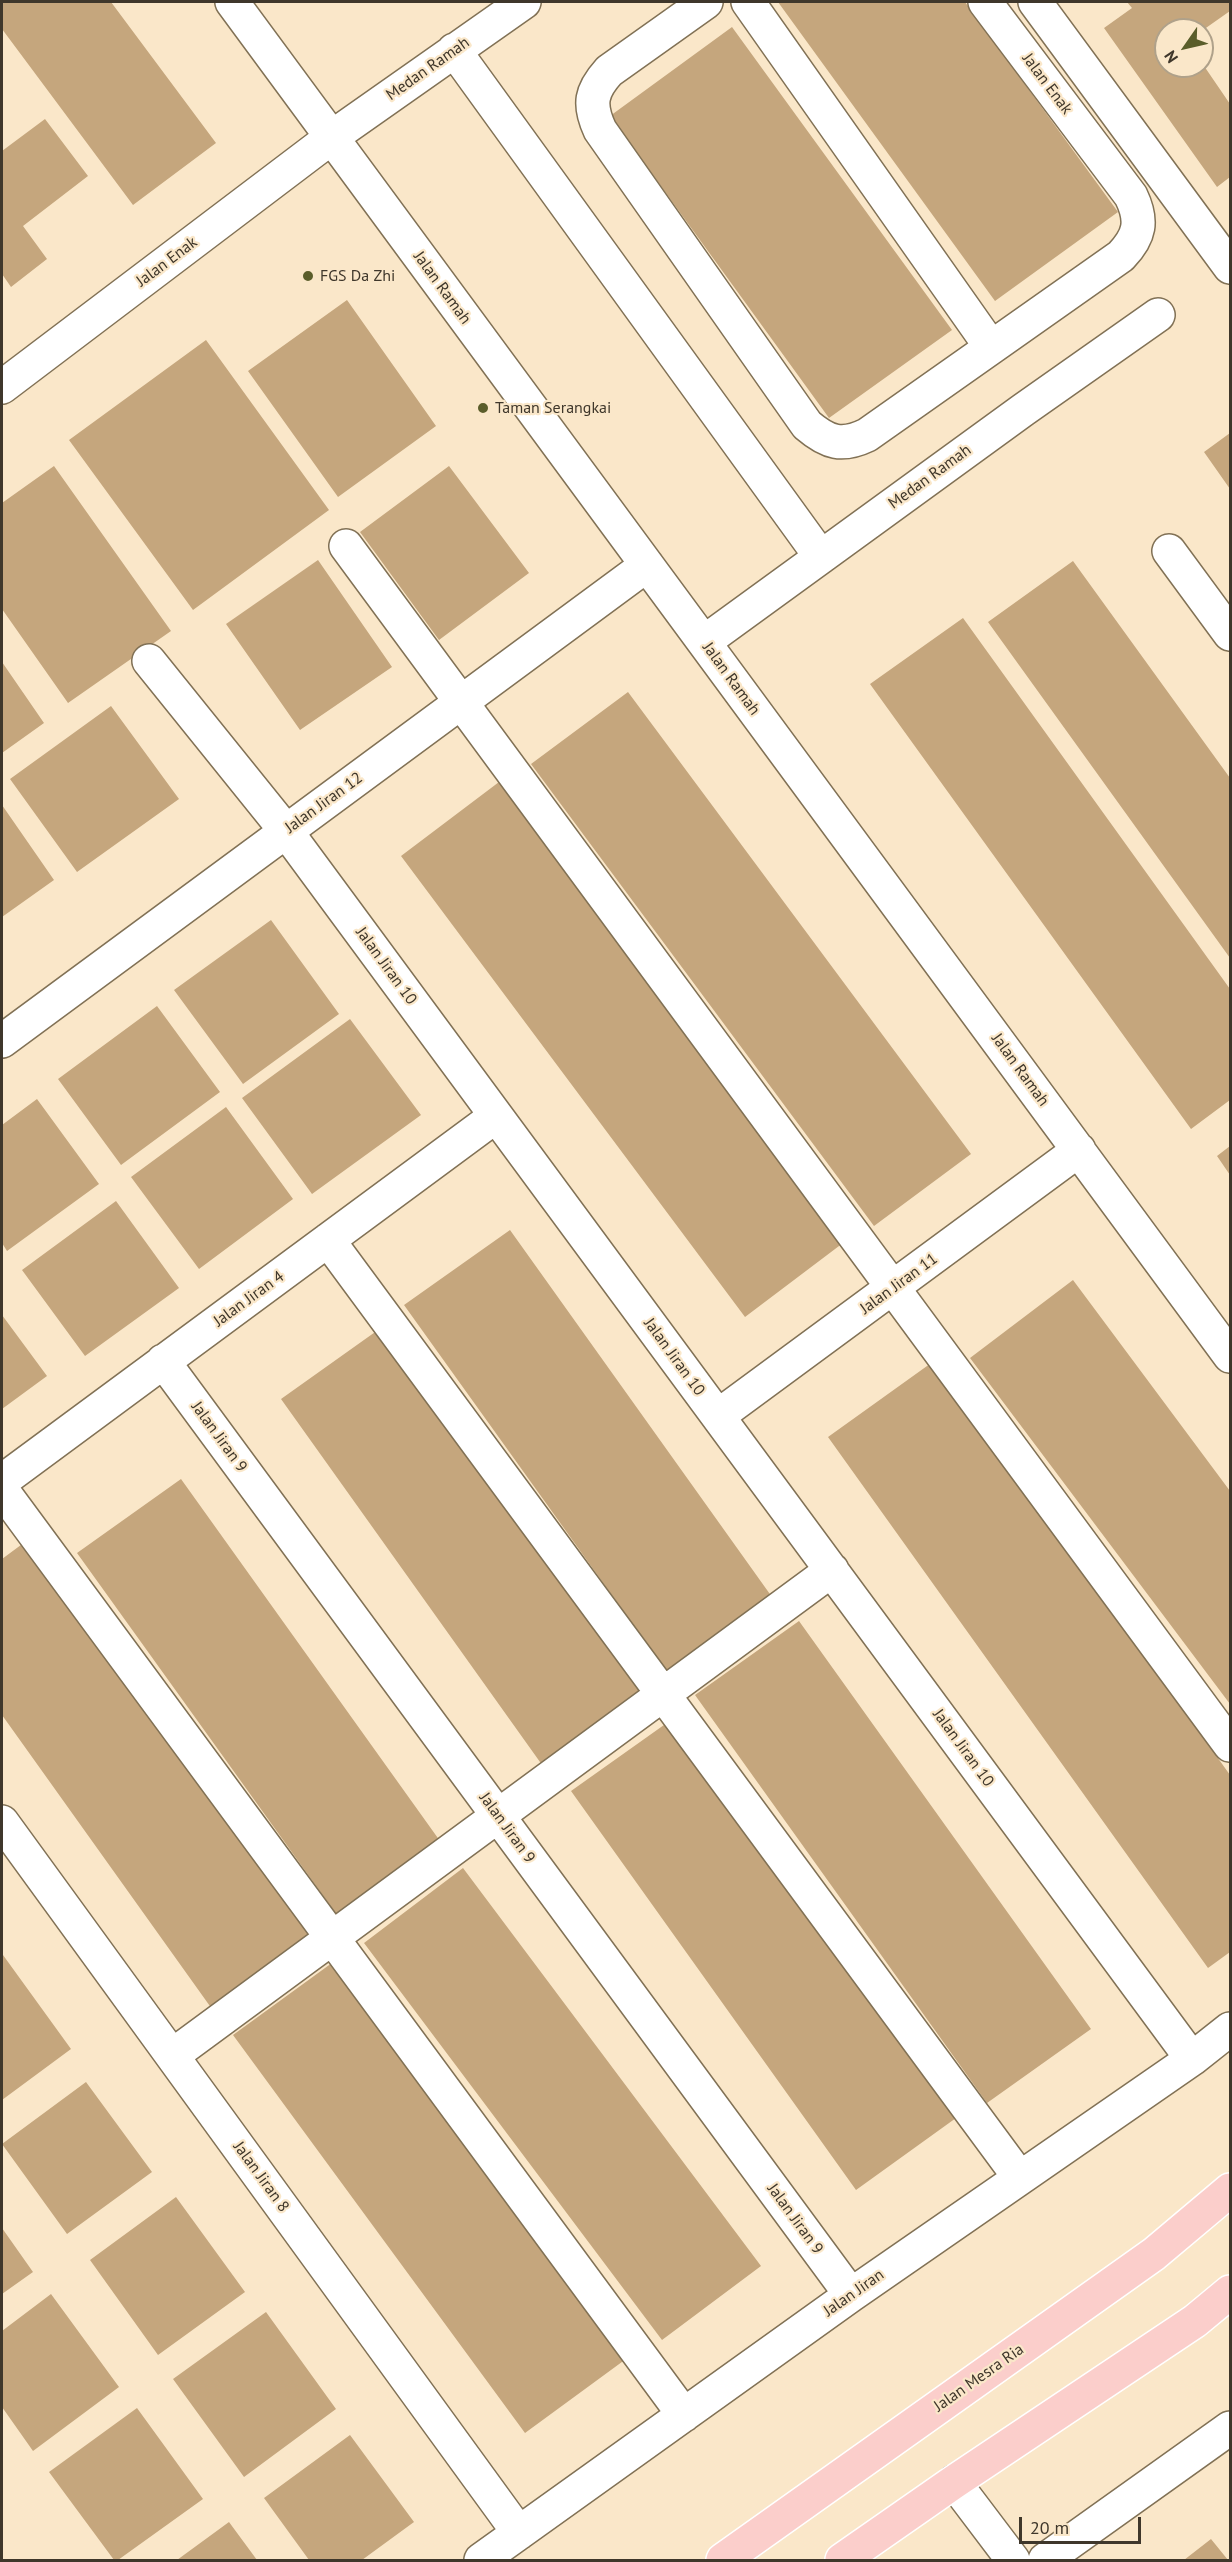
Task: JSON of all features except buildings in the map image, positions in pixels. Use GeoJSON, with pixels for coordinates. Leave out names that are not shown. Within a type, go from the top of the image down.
{"type":"FeatureCollection","features":[{"type":"Feature","properties":{"kind":"main road","name":"Jalan Mesra Ria"},"geometry":{"type":"LineString","coordinates":[[723,2560],[1154,2254],[1230,2190]]}},
{"type":"Feature","properties":{"kind":"main road"},"geometry":{"type":"LineString","coordinates":[[842,2560],[1195,2321],[1230,2292]]}},
{"type":"Feature","properties":{"kind":"street","name":"Jalan Ramah"},"geometry":{"type":"LineString","coordinates":[[232,2],[1230,1356]]}},
{"type":"Feature","properties":{"kind":"street","name":"Medan Ramah"},"geometry":{"type":"LineString","coordinates":[[332,137],[524,2]]}},
{"type":"Feature","properties":{"kind":"street","name":"Jalan Enak"},"geometry":{"type":"LineString","coordinates":[[706,2],[609,71],[598,83],[592,99],[593,115],[600,130],[807,425],[820,436],[835,442],[852,442],[867,435],[1121,256],[1132,244],[1138,229],[1138,212],[1131,196],[985,2]]}},
{"type":"Feature","properties":{"kind":"street"},"geometry":{"type":"LineString","coordinates":[[748,2],[992,347]]}},
{"type":"Feature","properties":{"kind":"street"},"geometry":{"type":"LineString","coordinates":[[1035,2],[1230,267]]}},
{"type":"Feature","properties":{"kind":"street"},"geometry":{"type":"LineString","coordinates":[[454,51],[821,557]]}},
{"type":"Feature","properties":{"kind":"street","name":"Jalan Enak"},"geometry":{"type":"LineString","coordinates":[[2,387],[332,137]]}},
{"type":"Feature","properties":{"kind":"street","name":"Medan Ramah"},"geometry":{"type":"LineString","coordinates":[[704,642],[1158,315]]}},
{"type":"Feature","properties":{"kind":"street"},"geometry":{"type":"LineString","coordinates":[[346,546],[1230,1745]]}},
{"type":"Feature","properties":{"kind":"street"},"geometry":{"type":"LineString","coordinates":[[1169,551],[1230,633]]}},
{"type":"Feature","properties":{"kind":"street","name":"Jalan Jiran 12"},"geometry":{"type":"LineString","coordinates":[[2,1041],[647,565]]}},
{"type":"Feature","properties":{"kind":"street","name":"Jalan Jiran 10"},"geometry":{"type":"LineString","coordinates":[[149,661],[286,831],[1192,2059]]}},
{"type":"Feature","properties":{"kind":"street","name":"Jalan Jiran 4"},"geometry":{"type":"LineString","coordinates":[[2,1481],[496,1116]]}},
{"type":"Feature","properties":{"kind":"street","name":"Jalan Jiran 11"},"geometry":{"type":"LineString","coordinates":[[718,1416],[1079,1150]]}},
{"type":"Feature","properties":{"kind":"street"},"geometry":{"type":"LineString","coordinates":[[328,1240],[1020,2178]]}},
{"type":"Feature","properties":{"kind":"street","name":"Jalan Jiran 9"},"geometry":{"type":"LineString","coordinates":[[163,1362],[851,2295]]}},
{"type":"Feature","properties":{"kind":"street"},"geometry":{"type":"LineString","coordinates":[[2,1490],[684,2415]]}},
{"type":"Feature","properties":{"kind":"street"},"geometry":{"type":"LineString","coordinates":[[173,2055],[832,1570]]}},
{"type":"Feature","properties":{"kind":"street","name":"Jalan Jiran 8"},"geometry":{"type":"LineString","coordinates":[[2,1822],[519,2533]]}},
{"type":"Feature","properties":{"kind":"street","name":"Jalan Jiran"},"geometry":{"type":"LineString","coordinates":[[481,2560],[851,2295],[1192,2059],[1230,2029]]}},
{"type":"Feature","properties":{"kind":"street"},"geometry":{"type":"LineString","coordinates":[[1045,2560],[1230,2428]]}},
{"type":"Feature","properties":{"kind":"street"},"geometry":{"type":"LineString","coordinates":[[954,2482],[1013,2560]]}},
{"type":"Feature","properties":{"kind":"place","name":"FGS Da Zhi"},"geometry":{"type":"Point","coordinates":[308,276]}},
{"type":"Feature","properties":{"kind":"place","name":"Taman Serangkai"},"geometry":{"type":"Point","coordinates":[483,408]}}]}
